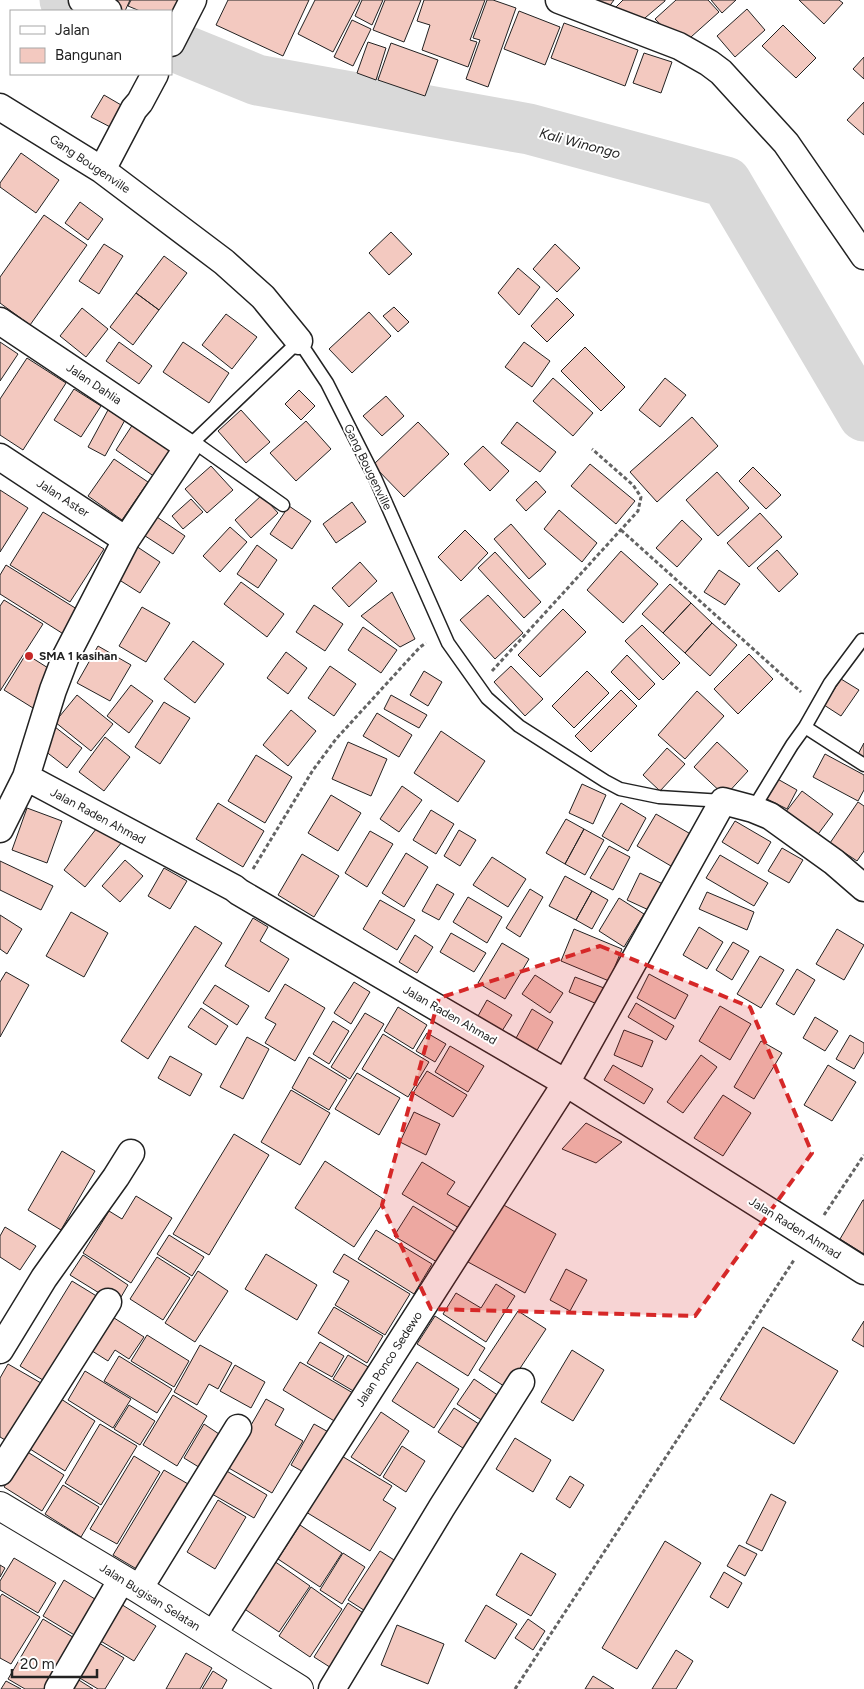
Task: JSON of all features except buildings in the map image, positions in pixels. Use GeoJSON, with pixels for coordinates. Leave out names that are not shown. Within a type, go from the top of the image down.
{"type":"FeatureCollection","features":[{"type":"Feature","properties":{"kind":"street"},"geometry":{"type":"LineString","coordinates":[[82,0],[106,10]]}},
{"type":"Feature","properties":{"kind":"street"},"geometry":{"type":"LineString","coordinates":[[559,0],[679,46],[721,72],[786,143],[864,256]]}},
{"type":"Feature","properties":{"kind":"street"},"geometry":{"type":"LineString","coordinates":[[102,170],[154,75]]}},
{"type":"Feature","properties":{"kind":"street","name":"Gang Bougenville"},"geometry":{"type":"LineString","coordinates":[[0,107],[102,170],[224,262],[263,297],[295,345]]}},
{"type":"Feature","properties":{"kind":"street","name":"Jalan Dahlia"},"geometry":{"type":"LineString","coordinates":[[0,321],[191,444]]}},
{"type":"Feature","properties":{"kind":"street"},"geometry":{"type":"LineString","coordinates":[[0,829],[26,778],[53,690],[66,656],[126,540],[191,444]]}},
{"type":"Feature","properties":{"kind":"street","name":"Jalan Aster"},"geometry":{"type":"LineString","coordinates":[[0,457],[126,540]]}},
{"type":"Feature","properties":{"kind":"street","name":"Jalan Raden Ahmad"},"geometry":{"type":"LineString","coordinates":[[26,778],[234,888],[566,1083],[864,1271]]}},
{"type":"Feature","properties":{"kind":"street"},"geometry":{"type":"LineString","coordinates":[[716,814],[753,809],[764,812],[834,862],[864,888]]}},
{"type":"Feature","properties":{"kind":"street","name":"Jalan Ponco Sedewo"},"geometry":{"type":"LineString","coordinates":[[214,1635],[566,1083],[716,814]]}},
{"type":"Feature","properties":{"kind":"street"},"geometry":{"type":"LineString","coordinates":[[0,1350],[44,1278],[131,1153]]}},
{"type":"Feature","properties":{"kind":"street"},"geometry":{"type":"LineString","coordinates":[[0,1472],[108,1302]]}},
{"type":"Feature","properties":{"kind":"street"},"geometry":{"type":"LineString","coordinates":[[332,1689],[437,1515],[521,1382]]}},
{"type":"Feature","properties":{"kind":"street"},"geometry":{"type":"LineString","coordinates":[[58,1689],[238,1428]]}},
{"type":"Feature","properties":{"kind":"street","name":"Jalan Bugisan Selatan"},"geometry":{"type":"LineString","coordinates":[[0,1506],[214,1635],[282,1685]]}},
{"type":"Feature","properties":{"kind":"lane"},"geometry":{"type":"LineString","coordinates":[[282,505],[191,444],[295,345]]}},
{"type":"Feature","properties":{"kind":"lane","name":"Gang Bougenville"},"geometry":{"type":"LineString","coordinates":[[295,345],[327,383],[375,478],[448,643],[487,698],[519,726],[620,789],[659,797],[716,814]]}},
{"type":"Feature","properties":{"kind":"lane"},"geometry":{"type":"LineString","coordinates":[[753,809],[805,727],[830,683],[862,640]]}},
{"type":"Feature","properties":{"kind":"lane"},"geometry":{"type":"LineString","coordinates":[[805,727],[864,765]]}},
{"type":"Feature","properties":{"kind":"path"},"geometry":{"type":"LineString","coordinates":[[478,686],[638,511],[641,497],[633,485],[592,449]]}},
{"type":"Feature","properties":{"kind":"path"},"geometry":{"type":"LineString","coordinates":[[621,530],[817,706]]}},
{"type":"Feature","properties":{"kind":"path"},"geometry":{"type":"LineString","coordinates":[[239,892],[313,770],[336,739],[420,647]]}},
{"type":"Feature","properties":{"kind":"path"},"geometry":{"type":"LineString","coordinates":[[515,1689],[864,1155]]}},
{"type":"Feature","properties":{"kind":"highlighted area"},"geometry":{"type":"Polygon","coordinates":[[[600,946],[750,1007],[812,1153],[695,1316],[431,1309],[382,1205],[439,998],[600,946]]]}},
{"type":"Feature","properties":{"kind":"waterway","name":"Kali Winongo"},"geometry":{"type":"LineString","coordinates":[[65,0],[90,10]]}},
{"type":"Feature","properties":{"kind":"waterway","name":"Kali Winongo"},"geometry":{"type":"LineString","coordinates":[[172,45],[257,80],[529,129],[726,182],[864,416]]}},
{"type":"Feature","properties":{"kind":"place","name":"SMA 1 kasihan"},"geometry":{"type":"Point","coordinates":[29,656]}}]}
